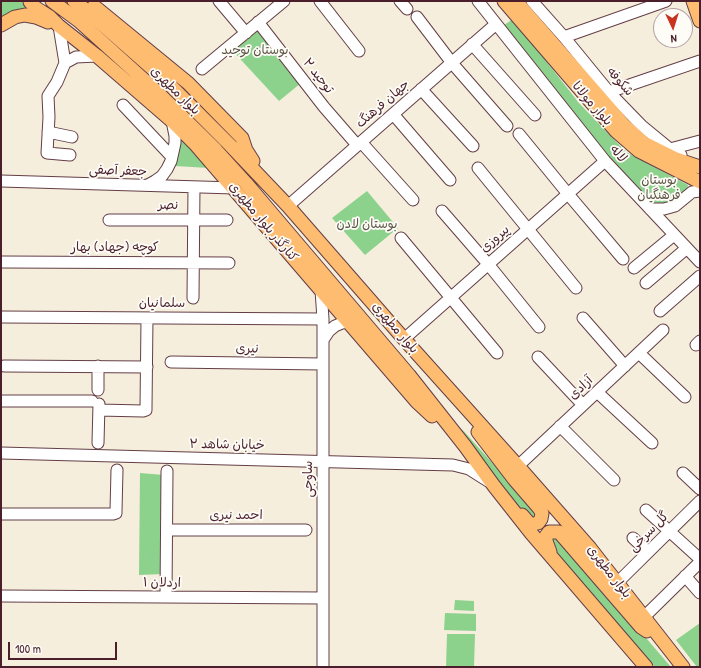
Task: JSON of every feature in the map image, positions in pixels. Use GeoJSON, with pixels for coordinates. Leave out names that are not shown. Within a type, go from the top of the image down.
{"type":"FeatureCollection","features":[{"type":"Feature","properties":{"kind":"main road"},"geometry":{"type":"LineString","coordinates":[[30,1],[36,8],[50,17],[59,26]]}},
{"type":"Feature","properties":{"kind":"main road"},"geometry":{"type":"LineString","coordinates":[[36,1],[54,12],[84,11]]}},
{"type":"Feature","properties":{"kind":"main road"},"geometry":{"type":"LineString","coordinates":[[52,1],[84,11]]}},
{"type":"Feature","properties":{"kind":"main road"},"geometry":{"type":"LineString","coordinates":[[74,1],[84,11]]}},
{"type":"Feature","properties":{"kind":"main road","name":"بلوار مولانا"},"geometry":{"type":"LineString","coordinates":[[504,1],[616,131],[639,151],[700,182]]}},
{"type":"Feature","properties":{"kind":"main road","name":"بلوار مولانا"},"geometry":{"type":"LineString","coordinates":[[516,1],[623,124],[644,143],[676,159],[700,167]]}},
{"type":"Feature","properties":{"kind":"main road"},"geometry":{"type":"LineString","coordinates":[[693,1],[700,21]]}},
{"type":"Feature","properties":{"kind":"main road","name":"بلوار مطهری"},"geometry":{"type":"LineString","coordinates":[[84,11],[188,83],[242,138],[246,150],[270,186],[590,548],[618,582],[682,667]]}},
{"type":"Feature","properties":{"kind":"main road","name":"بلوار مطهری"},"geometry":{"type":"LineString","coordinates":[[84,11],[152,87],[216,150],[251,189],[409,375],[494,486],[558,566],[646,667]]}},
{"type":"Feature","properties":{"kind":"main road"},"geometry":{"type":"LineString","coordinates":[[1,25],[15,17],[25,15],[36,17],[59,26]]}},
{"type":"Feature","properties":{"kind":"main road","name":"کنارگذر بلوار مطهری"},"geometry":{"type":"LineString","coordinates":[[59,26],[97,56],[172,121],[196,145],[417,402],[452,431]]}},
{"type":"Feature","properties":{"kind":"main road"},"geometry":{"type":"LineString","coordinates":[[445,385],[491,449],[539,508],[542,513],[541,519],[538,523],[529,523],[511,502],[503,497]]}},
{"type":"Feature","properties":{"kind":"main road"},"geometry":{"type":"LineString","coordinates":[[558,566],[546,541],[546,536],[549,532],[559,532],[641,627],[661,639]]}},
{"type":"Feature","properties":{"kind":"street"},"geometry":{"type":"LineString","coordinates":[[219,1],[246,33]]}},
{"type":"Feature","properties":{"kind":"street"},"geometry":{"type":"LineString","coordinates":[[202,69],[284,1]]}},
{"type":"Feature","properties":{"kind":"street"},"geometry":{"type":"LineString","coordinates":[[320,1],[359,51]]}},
{"type":"Feature","properties":{"kind":"street","name":"لاله"},"geometry":{"type":"LineString","coordinates":[[478,1],[605,161],[700,262]]}},
{"type":"Feature","properties":{"kind":"street","name":"شکوفه"},"geometry":{"type":"LineString","coordinates":[[532,1],[609,92],[642,126],[670,149],[700,167]]}},
{"type":"Feature","properties":{"kind":"street"},"geometry":{"type":"LineString","coordinates":[[564,37],[666,1]]}},
{"type":"Feature","properties":{"kind":"street"},"geometry":{"type":"LineString","coordinates":[[417,17],[452,63],[507,126]]}},
{"type":"Feature","properties":{"kind":"street","name":"توحید ۲"},"geometry":{"type":"LineString","coordinates":[[258,22],[324,107],[413,200]]}},
{"type":"Feature","properties":{"kind":"street","name":"جهان فرهنگ"},"geometry":{"type":"LineString","coordinates":[[288,206],[496,24]]}},
{"type":"Feature","properties":{"kind":"street"},"geometry":{"type":"LineString","coordinates":[[59,26],[65,64],[57,82],[48,96],[47,153],[70,156]]}},
{"type":"Feature","properties":{"kind":"street"},"geometry":{"type":"LineString","coordinates":[[472,44],[535,115]]}},
{"type":"Feature","properties":{"kind":"street"},"geometry":{"type":"LineString","coordinates":[[65,64],[76,57],[97,56]]}},
{"type":"Feature","properties":{"kind":"street"},"geometry":{"type":"LineString","coordinates":[[609,92],[700,61]]}},
{"type":"Feature","properties":{"kind":"street"},"geometry":{"type":"LineString","coordinates":[[421,89],[473,146]]}},
{"type":"Feature","properties":{"kind":"street"},"geometry":{"type":"LineString","coordinates":[[123,105],[172,157]]}},
{"type":"Feature","properties":{"kind":"street"},"geometry":{"type":"LineString","coordinates":[[393,114],[450,180]]}},
{"type":"Feature","properties":{"kind":"street"},"geometry":{"type":"LineString","coordinates":[[147,186],[165,172],[169,165],[175,148],[172,121]]}},
{"type":"Feature","properties":{"kind":"street"},"geometry":{"type":"LineString","coordinates":[[48,132],[72,137]]}},
{"type":"Feature","properties":{"kind":"street"},"geometry":{"type":"LineString","coordinates":[[519,134],[623,258]]}},
{"type":"Feature","properties":{"kind":"street"},"geometry":{"type":"LineString","coordinates":[[670,149],[700,141]]}},
{"type":"Feature","properties":{"kind":"street","name":"پیروزی"},"geometry":{"type":"LineString","coordinates":[[404,339],[605,161]]}},
{"type":"Feature","properties":{"kind":"street"},"geometry":{"type":"LineString","coordinates":[[478,168],[576,288]]}},
{"type":"Feature","properties":{"kind":"street","name":"جعفر آصفی"},"geometry":{"type":"LineString","coordinates":[[1,181],[234,188]]}},
{"type":"Feature","properties":{"kind":"street"},"geometry":{"type":"LineString","coordinates":[[193,298],[194,187]]}},
{"type":"Feature","properties":{"kind":"street"},"geometry":{"type":"LineString","coordinates":[[650,209],[664,209],[675,206],[692,192],[700,191]]}},
{"type":"Feature","properties":{"kind":"street"},"geometry":{"type":"LineString","coordinates":[[442,211],[540,327]]}},
{"type":"Feature","properties":{"kind":"street","name":"نصر"},"geometry":{"type":"LineString","coordinates":[[109,220],[227,220]]}},
{"type":"Feature","properties":{"kind":"street"},"geometry":{"type":"LineString","coordinates":[[634,268],[674,235]]}},
{"type":"Feature","properties":{"kind":"street"},"geometry":{"type":"LineString","coordinates":[[401,238],[497,353]]}},
{"type":"Feature","properties":{"kind":"street"},"geometry":{"type":"LineString","coordinates":[[646,283],[687,248]]}},
{"type":"Feature","properties":{"kind":"street","name":"کوچه (جهاد) بهار"},"geometry":{"type":"LineString","coordinates":[[1,262],[228,263]]}},
{"type":"Feature","properties":{"kind":"street"},"geometry":{"type":"LineString","coordinates":[[660,311],[700,276]]}},
{"type":"Feature","properties":{"kind":"street","name":"ساوجی"},"geometry":{"type":"LineString","coordinates":[[321,290],[323,319],[323,667]]}},
{"type":"Feature","properties":{"kind":"street","name":"سلمانیان"},"geometry":{"type":"LineString","coordinates":[[1,316],[323,319]]}},
{"type":"Feature","properties":{"kind":"street"},"geometry":{"type":"LineString","coordinates":[[1,401],[97,400],[143,411],[146,410],[147,318]]}},
{"type":"Feature","properties":{"kind":"street"},"geometry":{"type":"LineString","coordinates":[[583,318],[625,366]]}},
{"type":"Feature","properties":{"kind":"street"},"geometry":{"type":"LineString","coordinates":[[323,340],[329,331],[335,326],[349,322]]}},
{"type":"Feature","properties":{"kind":"street","name":"آزادی"},"geometry":{"type":"LineString","coordinates":[[518,466],[663,330]]}},
{"type":"Feature","properties":{"kind":"street"},"geometry":{"type":"LineString","coordinates":[[639,352],[684,397]]}},
{"type":"Feature","properties":{"kind":"street"},"geometry":{"type":"LineString","coordinates":[[538,357],[583,405]]}},
{"type":"Feature","properties":{"kind":"street","name":"نیری"},"geometry":{"type":"LineString","coordinates":[[171,362],[323,364]]}},
{"type":"Feature","properties":{"kind":"street"},"geometry":{"type":"LineString","coordinates":[[4,366],[147,367]]}},
{"type":"Feature","properties":{"kind":"street"},"geometry":{"type":"LineString","coordinates":[[98,366],[98,443]]}},
{"type":"Feature","properties":{"kind":"street"},"geometry":{"type":"LineString","coordinates":[[597,392],[652,443]]}},
{"type":"Feature","properties":{"kind":"street"},"geometry":{"type":"LineString","coordinates":[[560,426],[614,480]]}},
{"type":"Feature","properties":{"kind":"street"},"geometry":{"type":"LineString","coordinates":[[453,465],[464,460],[467,455],[464,446]]}},
{"type":"Feature","properties":{"kind":"street","name":"خیابان شاهد ۲"},"geometry":{"type":"LineString","coordinates":[[1,453],[453,465],[469,469],[494,486]]}},
{"type":"Feature","properties":{"kind":"street"},"geometry":{"type":"LineString","coordinates":[[1,514],[116,513],[117,470]]}},
{"type":"Feature","properties":{"kind":"street"},"geometry":{"type":"LineString","coordinates":[[166,597],[167,471]]}},
{"type":"Feature","properties":{"kind":"street"},"geometry":{"type":"LineString","coordinates":[[683,473],[700,488]]}},
{"type":"Feature","properties":{"kind":"street","name":"گل سرخی"},"geometry":{"type":"LineString","coordinates":[[618,582],[700,501]]}},
{"type":"Feature","properties":{"kind":"street"},"geometry":{"type":"LineString","coordinates":[[644,617],[700,560],[646,510]]}},
{"type":"Feature","properties":{"kind":"street","name":"احمد نیری"},"geometry":{"type":"LineString","coordinates":[[167,530],[306,530]]}},
{"type":"Feature","properties":{"kind":"street"},"geometry":{"type":"LineString","coordinates":[[633,538],[648,552]]}},
{"type":"Feature","properties":{"kind":"street"},"geometry":{"type":"LineString","coordinates":[[685,576],[700,593]]}},
{"type":"Feature","properties":{"kind":"street","name":"اردلان ۱"},"geometry":{"type":"LineString","coordinates":[[1,596],[323,598]]}},
{"type":"Feature","properties":{"kind":"street"},"geometry":{"type":"LineString","coordinates":[[634,653],[641,667]]}},
{"type":"Feature","properties":{"kind":"green space"},"geometry":{"type":"Polygon","coordinates":[[[1,1],[21,1],[49,19],[1,21],[1,1]]]}},
{"type":"Feature","properties":{"kind":"green space","name":"بوستان فرهنگیان"},"geometry":{"type":"Polygon","coordinates":[[[513,19],[579,103],[626,152],[688,185],[687,192],[665,206],[650,204],[604,152],[504,25],[513,19]]]}},
{"type":"Feature","properties":{"kind":"green space","name":"بوستان توحید"},"geometry":{"type":"Polygon","coordinates":[[[255,26],[301,83],[279,101],[231,49],[255,26]]]}},
{"type":"Feature","properties":{"kind":"green space"},"geometry":{"type":"Polygon","coordinates":[[[181,137],[209,168],[175,166],[181,137]]]}},
{"type":"Feature","properties":{"kind":"green space","name":"بوستان لادن"},"geometry":{"type":"Polygon","coordinates":[[[367,191],[398,228],[365,255],[332,218],[367,191]]]}},
{"type":"Feature","properties":{"kind":"green space"},"geometry":{"type":"Polygon","coordinates":[[[461,428],[537,513],[534,518],[529,518],[517,507],[483,462],[461,428]]]}},
{"type":"Feature","properties":{"kind":"green space"},"geometry":{"type":"Polygon","coordinates":[[[140,473],[164,475],[163,574],[139,575],[140,473]]]}},
{"type":"Feature","properties":{"kind":"green space"},"geometry":{"type":"Polygon","coordinates":[[[555,538],[560,538],[671,667],[655,667],[555,551],[552,540],[555,538]]]}},
{"type":"Feature","properties":{"kind":"green space"},"geometry":{"type":"Polygon","coordinates":[[[455,600],[474,601],[474,611],[454,610],[455,600]]]}},
{"type":"Feature","properties":{"kind":"green space"},"geometry":{"type":"Polygon","coordinates":[[[445,613],[476,614],[476,631],[444,630],[445,613]]]}},
{"type":"Feature","properties":{"kind":"green space"},"geometry":{"type":"Polygon","coordinates":[[[700,623],[700,667],[697,667],[676,640],[700,623]]]}},
{"type":"Feature","properties":{"kind":"green space"},"geometry":{"type":"Polygon","coordinates":[[[447,634],[475,634],[474,667],[446,667],[447,634]]]}}]}
